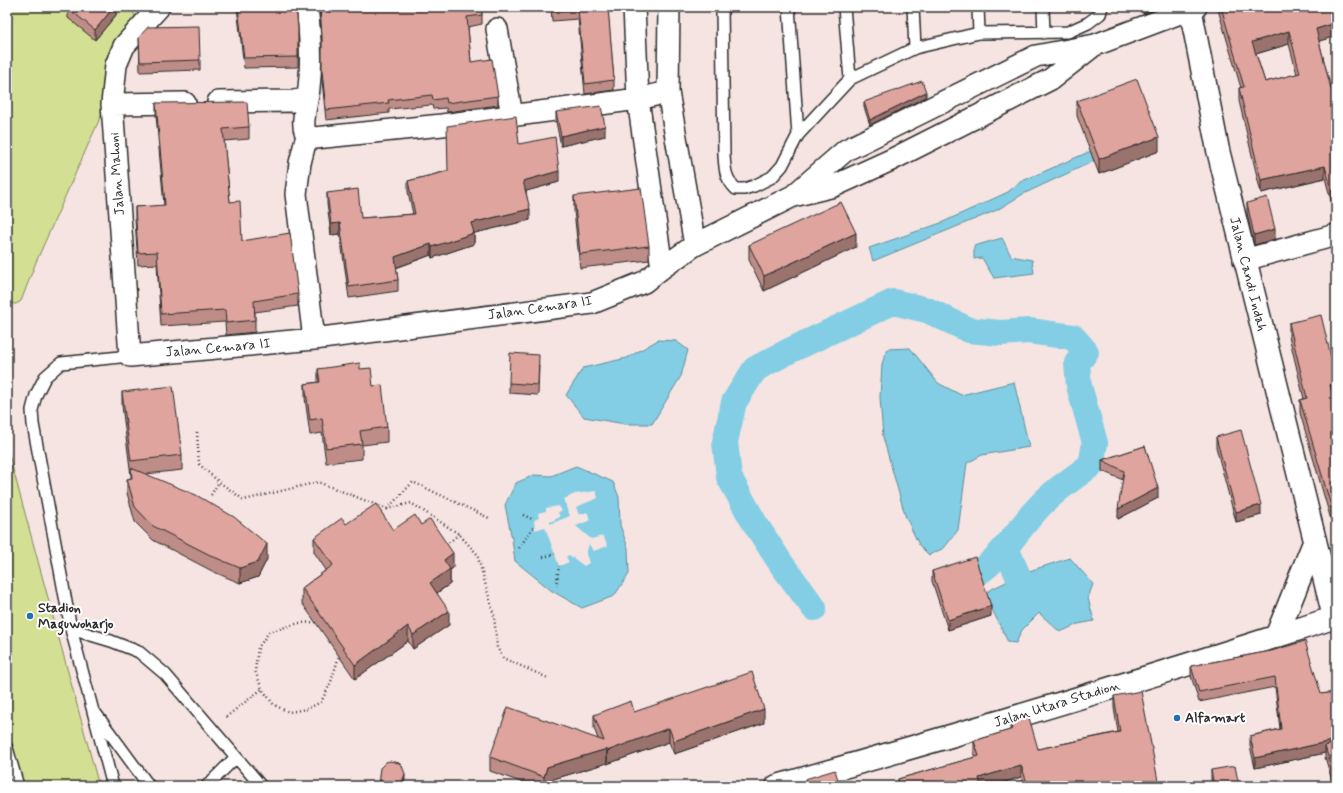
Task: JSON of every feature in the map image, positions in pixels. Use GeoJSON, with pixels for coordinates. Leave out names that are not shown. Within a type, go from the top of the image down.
{"type":"FeatureCollection","features":[{"type":"Feature","properties":{"kind":"street","name":"Jalan Mahoni"},"geometry":{"type":"LineString","coordinates":[[130,356],[112,104],[116,65],[124,46],[159,7]]}},
{"type":"Feature","properties":{"kind":"street"},"geometry":{"type":"LineString","coordinates":[[307,7],[310,61],[309,87],[304,124],[307,135],[300,163],[296,194],[314,339]]}},
{"type":"Feature","properties":{"kind":"street"},"geometry":{"type":"LineString","coordinates":[[634,7],[638,99],[662,268]]}},
{"type":"Feature","properties":{"kind":"street"},"geometry":{"type":"LineString","coordinates":[[668,7],[668,92],[695,245]]}},
{"type":"Feature","properties":{"kind":"street"},"geometry":{"type":"LineString","coordinates":[[793,196],[846,150],[1036,56],[1095,45],[1192,8]]}},
{"type":"Feature","properties":{"kind":"street","name":"Jalan Candi Indah"},"geometry":{"type":"LineString","coordinates":[[1192,8],[1218,150],[1244,260],[1335,620]]}},
{"type":"Feature","properties":{"kind":"street"},"geometry":{"type":"LineString","coordinates":[[497,29],[512,116]]}},
{"type":"Feature","properties":{"kind":"street"},"geometry":{"type":"LineString","coordinates":[[793,196],[834,186],[891,160],[1051,79],[1095,45]]}},
{"type":"Feature","properties":{"kind":"street"},"geometry":{"type":"LineString","coordinates":[[307,135],[315,138],[442,125],[638,99],[668,92]]}},
{"type":"Feature","properties":{"kind":"street"},"geometry":{"type":"LineString","coordinates":[[112,104],[280,101],[307,99]]}},
{"type":"Feature","properties":{"kind":"street","name":"Jalan Cemara II"},"geometry":{"type":"LineString","coordinates":[[130,356],[314,339],[592,303],[644,282],[695,245],[793,196]]}},
{"type":"Feature","properties":{"kind":"street"},"geometry":{"type":"LineString","coordinates":[[1244,260],[1336,235]]}},
{"type":"Feature","properties":{"kind":"street"},"geometry":{"type":"LineString","coordinates":[[1276,637],[1315,540]]}},
{"type":"Feature","properties":{"kind":"street","name":"Jalan Utara Stadion"},"geometry":{"type":"LineString","coordinates":[[777,786],[937,741],[1335,620]]}},
{"type":"Feature","properties":{"kind":"lane"},"geometry":{"type":"LineString","coordinates":[[722,7],[724,156],[726,175],[736,189],[744,189],[754,186],[772,177],[782,166],[798,135],[850,79],[915,48],[978,33],[1068,32],[1088,23],[1100,14],[1102,7]]}},
{"type":"Feature","properties":{"kind":"lane"},"geometry":{"type":"LineString","coordinates":[[789,7],[798,135]]}},
{"type":"Feature","properties":{"kind":"lane"},"geometry":{"type":"LineString","coordinates":[[844,7],[850,79]]}},
{"type":"Feature","properties":{"kind":"lane"},"geometry":{"type":"LineString","coordinates":[[913,7],[915,48]]}},
{"type":"Feature","properties":{"kind":"lane"},"geometry":{"type":"LineString","coordinates":[[978,7],[978,33]]}},
{"type":"Feature","properties":{"kind":"lane"},"geometry":{"type":"LineString","coordinates":[[1043,7],[1044,33]]}},
{"type":"Feature","properties":{"kind":"lane"},"geometry":{"type":"LineString","coordinates":[[113,786],[71,629],[33,424],[32,410],[36,395],[45,377],[61,363],[130,356]]}},
{"type":"Feature","properties":{"kind":"lane"},"geometry":{"type":"LineString","coordinates":[[71,629],[111,640],[139,652],[166,674],[261,786]]}},
{"type":"Feature","properties":{"kind":"lane"},"geometry":{"type":"LineString","coordinates":[[92,708],[149,786]]}},
{"type":"Feature","properties":{"kind":"lane"},"geometry":{"type":"LineString","coordinates":[[7,748],[18,786]]}},
{"type":"Feature","properties":{"kind":"lane"},"geometry":{"type":"LineString","coordinates":[[206,786],[236,757]]}},
{"type":"Feature","properties":{"kind":"path"},"geometry":{"type":"LineString","coordinates":[[197,432],[199,464],[218,482],[244,500],[318,482],[386,509],[411,503],[459,534],[477,554],[494,615],[497,647],[502,658],[548,678]]}},
{"type":"Feature","properties":{"kind":"path"},"geometry":{"type":"LineString","coordinates":[[211,495],[218,482]]}},
{"type":"Feature","properties":{"kind":"path"},"geometry":{"type":"LineString","coordinates":[[386,509],[412,482],[489,518]]}},
{"type":"Feature","properties":{"kind":"path"},"geometry":{"type":"LineString","coordinates":[[523,515],[534,520]]}},
{"type":"Feature","properties":{"kind":"path"},"geometry":{"type":"LineString","coordinates":[[519,548],[535,525]]}},
{"type":"Feature","properties":{"kind":"path"},"geometry":{"type":"LineString","coordinates":[[441,549],[459,534]]}},
{"type":"Feature","properties":{"kind":"path"},"geometry":{"type":"LineString","coordinates":[[543,557],[555,554]]}},
{"type":"Feature","properties":{"kind":"path"},"geometry":{"type":"LineString","coordinates":[[556,586],[559,566]]}},
{"type":"Feature","properties":{"kind":"path"},"geometry":{"type":"LineString","coordinates":[[316,622],[299,623],[269,632],[258,648],[255,671],[262,689],[274,705],[279,708],[289,712],[307,709],[322,702],[331,682],[339,656]]}},
{"type":"Feature","properties":{"kind":"path"},"geometry":{"type":"LineString","coordinates":[[211,727],[262,689]]}},
{"type":"Feature","properties":{"kind":"green space"},"geometry":{"type":"Polygon","coordinates":[[[7,7],[131,7],[140,28],[36,262],[21,301],[16,304],[7,303],[7,7]]]}},
{"type":"Feature","properties":{"kind":"green space","name":"Stadion Maguwoharjo"},"geometry":{"type":"Polygon","coordinates":[[[7,447],[99,786],[7,786],[7,447]]]}},
{"type":"Feature","properties":{"kind":"water"},"geometry":{"type":"Polygon","coordinates":[[[1091,151],[1094,161],[1023,194],[997,210],[873,261],[869,248],[941,223],[1008,192],[1020,182],[1091,151]]]}},
{"type":"Feature","properties":{"kind":"water"},"geometry":{"type":"Polygon","coordinates":[[[1002,238],[1011,256],[1032,260],[1034,273],[994,278],[982,258],[974,259],[974,246],[1002,238]]]}},
{"type":"Feature","properties":{"kind":"water"},"geometry":{"type":"Polygon","coordinates":[[[658,340],[676,341],[688,350],[681,376],[652,424],[625,424],[584,417],[566,395],[583,368],[627,358],[658,340]]]}},
{"type":"Feature","properties":{"kind":"water"},"geometry":{"type":"Polygon","coordinates":[[[910,348],[938,383],[961,395],[1014,382],[1029,447],[982,455],[967,463],[958,530],[944,548],[929,555],[919,545],[905,515],[883,437],[880,397],[882,364],[887,349],[910,348]]]}},
{"type":"Feature","properties":{"kind":"water"},"geometry":{"type":"Polygon","coordinates":[[[576,466],[613,482],[619,497],[620,525],[628,548],[629,574],[614,596],[582,608],[552,591],[515,561],[505,505],[516,483],[534,475],[551,476],[576,466]]]}},
{"type":"Feature","properties":{"kind":"water"},"geometry":{"type":"Polygon","coordinates":[[[1070,558],[1093,584],[1088,598],[1094,621],[1078,624],[1060,632],[1039,613],[1022,630],[1016,643],[1008,642],[987,599],[988,591],[1026,572],[1070,558]]]}},
{"type":"Feature","properties":{"kind":"pier"},"geometry":{"type":"Polygon","coordinates":[[[596,491],[598,498],[576,507],[579,515],[587,512],[591,520],[576,526],[591,539],[603,536],[608,546],[593,551],[589,544],[586,554],[589,563],[584,566],[569,555],[566,557],[569,562],[559,566],[545,527],[535,530],[534,520],[539,518],[538,513],[546,511],[546,508],[559,506],[562,511],[558,512],[560,517],[550,522],[550,524],[570,516],[564,499],[575,494],[596,491]]]}},
{"type":"Feature","properties":{"kind":"building"},"geometry":{"type":"Polygon","coordinates":[[[114,7],[95,30],[68,8],[114,7]]]}},
{"type":"Feature","properties":{"kind":"building"},"geometry":{"type":"Polygon","coordinates":[[[238,7],[296,7],[298,57],[244,58],[238,7]]]}},
{"type":"Feature","properties":{"kind":"building"},"geometry":{"type":"Polygon","coordinates":[[[320,7],[481,7],[482,15],[467,17],[471,62],[492,59],[498,96],[447,103],[446,98],[433,100],[432,95],[388,100],[389,103],[326,110],[322,71],[320,7]]]}},
{"type":"Feature","properties":{"kind":"building"},"geometry":{"type":"Polygon","coordinates":[[[552,7],[608,7],[614,80],[585,84],[578,9],[552,11],[552,7]]]}},
{"type":"Feature","properties":{"kind":"building"},"geometry":{"type":"Polygon","coordinates":[[[1221,7],[1332,7],[1336,23],[1316,29],[1331,89],[1336,88],[1336,206],[1325,166],[1261,180],[1239,88],[1244,87],[1221,7]],[[1289,31],[1252,42],[1265,82],[1300,73],[1289,31]]]}},
{"type":"Feature","properties":{"kind":"building"},"geometry":{"type":"Polygon","coordinates":[[[199,26],[200,60],[140,62],[139,37],[148,27],[199,26]]]}},
{"type":"Feature","properties":{"kind":"building"},"geometry":{"type":"Polygon","coordinates":[[[1137,79],[1159,137],[1099,159],[1077,101],[1137,79]]]}},
{"type":"Feature","properties":{"kind":"building"},"geometry":{"type":"Polygon","coordinates":[[[922,81],[926,92],[870,120],[864,102],[922,81]]]}},
{"type":"Feature","properties":{"kind":"building"},"geometry":{"type":"Polygon","coordinates":[[[247,102],[249,127],[223,129],[230,202],[240,201],[242,241],[290,233],[298,294],[254,301],[255,320],[226,323],[225,310],[161,314],[157,252],[138,253],[135,207],[165,205],[156,103],[247,102]]]}},
{"type":"Feature","properties":{"kind":"building"},"geometry":{"type":"Polygon","coordinates":[[[601,106],[605,126],[561,136],[556,112],[601,106]]]}},
{"type":"Feature","properties":{"kind":"building"},"geometry":{"type":"Polygon","coordinates":[[[516,116],[519,144],[555,137],[559,171],[523,181],[530,209],[471,223],[474,233],[432,247],[431,244],[395,257],[398,280],[349,287],[340,223],[331,224],[327,193],[358,189],[361,218],[415,214],[408,181],[448,171],[447,126],[516,116]]]}},
{"type":"Feature","properties":{"kind":"building"},"geometry":{"type":"Polygon","coordinates":[[[641,188],[649,246],[580,254],[574,196],[641,188]]]}},
{"type":"Feature","properties":{"kind":"building"},"geometry":{"type":"Polygon","coordinates":[[[1267,197],[1275,229],[1254,235],[1247,203],[1267,197]]]}},
{"type":"Feature","properties":{"kind":"building"},"geometry":{"type":"Polygon","coordinates":[[[841,202],[856,233],[764,276],[749,245],[841,202]]]}},
{"type":"Feature","properties":{"kind":"building"},"geometry":{"type":"Polygon","coordinates":[[[1321,315],[1336,378],[1336,383],[1330,385],[1336,405],[1336,523],[1300,400],[1307,398],[1289,323],[1321,315]]]}},
{"type":"Feature","properties":{"kind":"building"},"geometry":{"type":"Polygon","coordinates":[[[510,353],[539,355],[538,385],[509,383],[510,353]]]}},
{"type":"Feature","properties":{"kind":"building"},"geometry":{"type":"Polygon","coordinates":[[[360,363],[360,369],[371,368],[373,386],[382,385],[387,427],[360,431],[362,444],[326,448],[322,418],[310,420],[305,384],[320,382],[318,369],[360,363]]]}},
{"type":"Feature","properties":{"kind":"building"},"geometry":{"type":"Polygon","coordinates":[[[173,386],[182,455],[131,461],[122,392],[173,386]]]}},
{"type":"Feature","properties":{"kind":"building"},"geometry":{"type":"Polygon","coordinates":[[[1241,430],[1261,505],[1236,512],[1216,437],[1241,430]]]}},
{"type":"Feature","properties":{"kind":"building"},"geometry":{"type":"Polygon","coordinates":[[[1145,446],[1158,488],[1118,509],[1124,471],[1102,460],[1145,446]]]}},
{"type":"Feature","properties":{"kind":"building"},"geometry":{"type":"Polygon","coordinates":[[[131,468],[196,495],[234,517],[267,544],[258,562],[240,568],[214,557],[153,526],[135,507],[127,479],[132,478],[131,468]]]}},
{"type":"Feature","properties":{"kind":"building"},"geometry":{"type":"Polygon","coordinates":[[[376,504],[393,530],[415,515],[421,525],[430,519],[453,553],[444,560],[450,569],[430,583],[449,611],[413,635],[408,626],[355,665],[302,588],[333,565],[314,538],[342,518],[346,524],[376,504]]]}},
{"type":"Feature","properties":{"kind":"building"},"geometry":{"type":"Polygon","coordinates":[[[975,557],[991,606],[948,620],[932,571],[975,557]]]}},
{"type":"Feature","properties":{"kind":"building"},"geometry":{"type":"Polygon","coordinates":[[[1305,641],[1321,694],[1336,692],[1336,740],[1255,758],[1250,736],[1281,729],[1275,677],[1199,692],[1191,666],[1271,651],[1305,641]]]}},
{"type":"Feature","properties":{"kind":"building"},"geometry":{"type":"Polygon","coordinates":[[[752,672],[764,709],[674,741],[669,728],[607,751],[607,749],[547,767],[544,777],[490,757],[508,707],[604,741],[594,715],[631,701],[634,712],[752,672]]]}},
{"type":"Feature","properties":{"kind":"building"},"geometry":{"type":"Polygon","coordinates":[[[1141,691],[1159,786],[1028,786],[1021,765],[979,778],[981,786],[891,786],[899,784],[898,779],[979,756],[974,741],[1013,729],[1010,720],[1028,714],[1038,749],[1120,732],[1114,696],[1141,691]]]}},
{"type":"Feature","properties":{"kind":"building"},"geometry":{"type":"Polygon","coordinates":[[[1336,743],[1336,773],[1333,774],[1325,746],[1336,743]]]}},
{"type":"Feature","properties":{"kind":"building"},"geometry":{"type":"Polygon","coordinates":[[[390,761],[399,763],[405,774],[399,786],[386,786],[382,784],[379,776],[380,768],[386,762],[390,761]]]}},
{"type":"Feature","properties":{"kind":"building"},"geometry":{"type":"Polygon","coordinates":[[[1235,766],[1239,786],[1214,786],[1211,770],[1235,766]]]}},
{"type":"Feature","properties":{"kind":"building"},"geometry":{"type":"Polygon","coordinates":[[[835,770],[840,786],[807,786],[805,779],[835,770]]]}},
{"type":"Feature","properties":{"kind":"waterway"},"geometry":{"type":"LineString","coordinates":[[814,608],[782,565],[754,522],[729,477],[725,442],[734,402],[755,369],[791,350],[893,302],[927,310],[969,330],[1000,333],[1029,331],[1073,337],[1086,352],[1077,363],[1079,386],[1095,443],[1091,465],[1049,497],[1028,519],[996,558],[977,574],[966,580]]}},
{"type":"Feature","properties":{"kind":"waterway"},"geometry":{"type":"LineString","coordinates":[[1006,546],[1018,576]]}},
{"type":"Feature","properties":{"kind":"place","name":"Stadion Maguwoharjo"},"geometry":{"type":"Point","coordinates":[30,616]}},
{"type":"Feature","properties":{"kind":"place","name":"Alfamart"},"geometry":{"type":"Point","coordinates":[1177,718]}}]}
